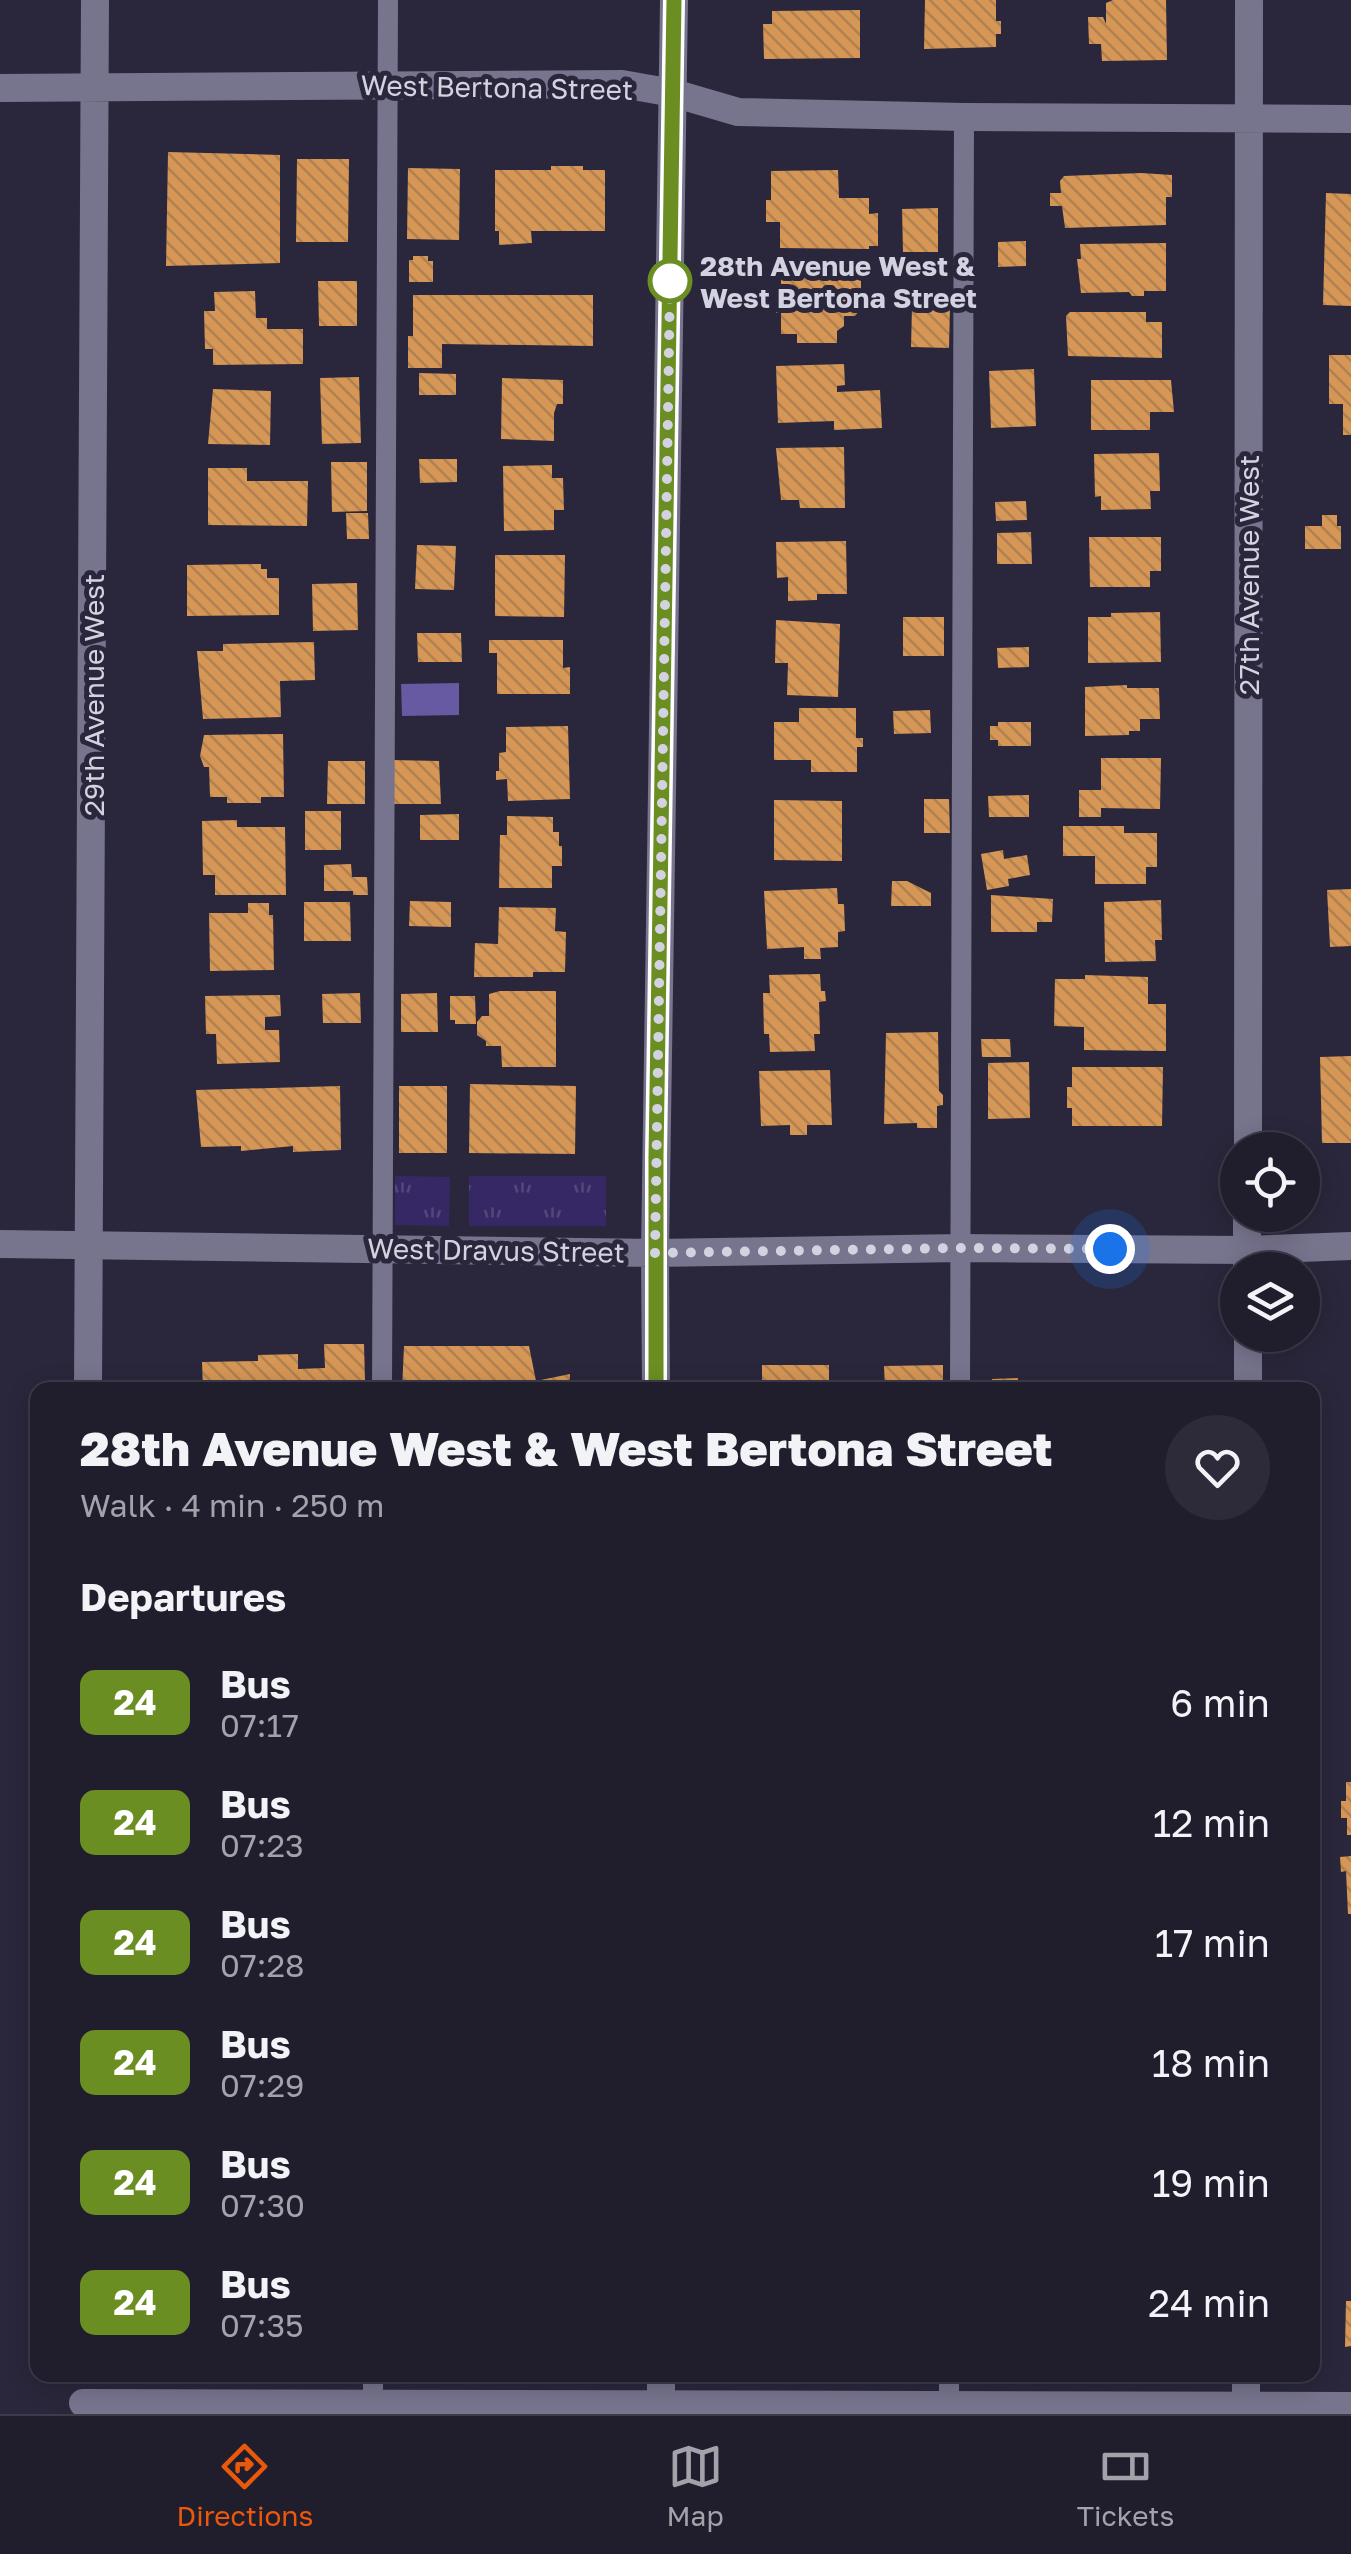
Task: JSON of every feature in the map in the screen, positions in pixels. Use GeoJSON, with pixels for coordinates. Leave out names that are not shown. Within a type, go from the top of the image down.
{"type":"FeatureCollection","features":[{"type":"Feature","properties":{"kind":"street","name":"29th Avenue West"},"geometry":{"type":"LineString","coordinates":[[88,1382],[95,0]]}},
{"type":"Feature","properties":{"kind":"street"},"geometry":{"type":"LineString","coordinates":[[656,1382],[674,0]]}},
{"type":"Feature","properties":{"kind":"street","name":"27th Avenue West"},"geometry":{"type":"LineString","coordinates":[[1248,1132],[1249,0]]}},
{"type":"Feature","properties":{"kind":"street","name":"West Bertona Street"},"geometry":{"type":"LineString","coordinates":[[0,88],[622,84],[738,112],[1351,119]]}},
{"type":"Feature","properties":{"kind":"street","name":"West Dravus Street"},"geometry":{"type":"LineString","coordinates":[[0,1244],[655,1253],[961,1248],[1220,1259]]}},
{"type":"Feature","properties":{"kind":"street","name":"West Dravus Street"},"geometry":{"type":"LineString","coordinates":[[1306,1252],[1351,1246]]}},
{"type":"Feature","properties":{"kind":"street"},"geometry":{"type":"LineString","coordinates":[[1248,1352],[1248,1382]]}},
{"type":"Feature","properties":{"kind":"street"},"geometry":{"type":"LineString","coordinates":[[1246,2382],[1246,2410]]}},
{"type":"Feature","properties":{"kind":"street"},"geometry":{"type":"LineString","coordinates":[[83,2397],[661,2397],[949,2409],[1246,2410],[1351,2406]]}},
{"type":"Feature","properties":{"kind":"lane"},"geometry":{"type":"LineString","coordinates":[[382,1382],[388,0]]}},
{"type":"Feature","properties":{"kind":"lane"},"geometry":{"type":"LineString","coordinates":[[960,1382],[964,117]]}},
{"type":"Feature","properties":{"kind":"lane"},"geometry":{"type":"LineString","coordinates":[[949,2382],[949,2409]]}},
{"type":"Feature","properties":{"kind":"green space"},"geometry":{"type":"Polygon","coordinates":[[[395,1176],[450,1177],[449,1226],[395,1225],[395,1176]]]}},
{"type":"Feature","properties":{"kind":"green space"},"geometry":{"type":"Polygon","coordinates":[[[469,1176],[606,1176],[606,1226],[469,1226],[469,1176]]]}},
{"type":"Feature","properties":{"kind":"shaded area"},"geometry":{"type":"Polygon","coordinates":[[[459,683],[459,715],[402,716],[401,684],[459,683]]]}},
{"type":"Feature","properties":{"kind":"building"},"geometry":{"type":"Polygon","coordinates":[[[925,0],[996,0],[996,21],[1001,21],[1001,34],[996,34],[996,47],[924,49],[925,0]]]}},
{"type":"Feature","properties":{"kind":"building"},"geometry":{"type":"Polygon","coordinates":[[[1166,0],[1167,60],[1102,61],[1101,44],[1089,44],[1088,17],[1103,17],[1106,24],[1106,3],[1166,0]]]}},
{"type":"Feature","properties":{"kind":"building"},"geometry":{"type":"Polygon","coordinates":[[[860,10],[860,58],[764,59],[763,24],[772,24],[772,11],[860,10]]]}},
{"type":"Feature","properties":{"kind":"building"},"geometry":{"type":"Polygon","coordinates":[[[168,152],[280,155],[280,263],[166,266],[168,152]]]}},
{"type":"Feature","properties":{"kind":"building"},"geometry":{"type":"Polygon","coordinates":[[[297,159],[349,159],[348,242],[296,242],[297,159]]]}},
{"type":"Feature","properties":{"kind":"building"},"geometry":{"type":"Polygon","coordinates":[[[551,166],[605,170],[605,231],[531,231],[532,243],[499,245],[499,231],[495,231],[495,170],[551,170],[551,166]]]}},
{"type":"Feature","properties":{"kind":"building"},"geometry":{"type":"Polygon","coordinates":[[[408,168],[460,169],[459,240],[407,239],[408,168]]]}},
{"type":"Feature","properties":{"kind":"building"},"geometry":{"type":"Polygon","coordinates":[[[838,170],[839,198],[869,198],[869,214],[878,213],[878,246],[780,248],[780,222],[766,222],[771,171],[838,170]]]}},
{"type":"Feature","properties":{"kind":"building"},"geometry":{"type":"Polygon","coordinates":[[[1172,175],[1172,197],[1166,197],[1166,225],[1065,228],[1062,206],[1050,206],[1050,193],[1061,193],[1060,181],[1064,176],[1172,175]]]}},
{"type":"Feature","properties":{"kind":"building"},"geometry":{"type":"Polygon","coordinates":[[[1326,193],[1351,194],[1351,306],[1323,305],[1326,193]]]}},
{"type":"Feature","properties":{"kind":"building"},"geometry":{"type":"Polygon","coordinates":[[[938,208],[938,252],[903,252],[902,209],[938,208]]]}},
{"type":"Feature","properties":{"kind":"building"},"geometry":{"type":"Polygon","coordinates":[[[1026,241],[1026,266],[998,267],[998,242],[1026,241]]]}},
{"type":"Feature","properties":{"kind":"building"},"geometry":{"type":"Polygon","coordinates":[[[1166,243],[1166,291],[1144,291],[1144,296],[1132,296],[1129,292],[1081,293],[1077,259],[1081,259],[1080,244],[1166,243]]]}},
{"type":"Feature","properties":{"kind":"building"},"geometry":{"type":"Polygon","coordinates":[[[413,256],[428,256],[428,261],[433,261],[433,282],[409,282],[409,260],[413,256]]]}},
{"type":"Feature","properties":{"kind":"building"},"geometry":{"type":"Polygon","coordinates":[[[781,271],[861,274],[861,308],[855,316],[844,316],[844,326],[837,331],[837,343],[797,343],[797,334],[781,334],[776,296],[781,296],[781,271]]]}},
{"type":"Feature","properties":{"kind":"building"},"geometry":{"type":"Polygon","coordinates":[[[318,281],[357,281],[357,326],[319,326],[318,281]]]}},
{"type":"Feature","properties":{"kind":"building"},"geometry":{"type":"Polygon","coordinates":[[[255,291],[256,318],[267,318],[267,329],[303,329],[303,364],[213,365],[213,349],[205,349],[204,311],[215,311],[214,292],[255,291]]]}},
{"type":"Feature","properties":{"kind":"building"},"geometry":{"type":"Polygon","coordinates":[[[413,295],[593,295],[593,346],[442,344],[442,368],[408,368],[413,295]]]}},
{"type":"Feature","properties":{"kind":"building"},"geometry":{"type":"Polygon","coordinates":[[[912,307],[950,308],[949,348],[911,347],[912,307]]]}},
{"type":"Feature","properties":{"kind":"building"},"geometry":{"type":"Polygon","coordinates":[[[1070,312],[1146,312],[1146,322],[1162,322],[1162,358],[1068,356],[1066,316],[1070,312]]]}},
{"type":"Feature","properties":{"kind":"building"},"geometry":{"type":"Polygon","coordinates":[[[1329,355],[1351,355],[1351,435],[1343,435],[1343,404],[1329,404],[1329,355]]]}},
{"type":"Feature","properties":{"kind":"building"},"geometry":{"type":"Polygon","coordinates":[[[844,364],[845,385],[837,386],[837,392],[880,390],[882,428],[834,430],[834,421],[778,423],[776,366],[844,364]]]}},
{"type":"Feature","properties":{"kind":"building"},"geometry":{"type":"Polygon","coordinates":[[[1034,369],[1036,426],[991,428],[989,371],[1034,369]]]}},
{"type":"Feature","properties":{"kind":"building"},"geometry":{"type":"Polygon","coordinates":[[[419,373],[456,374],[456,395],[419,395],[419,373]]]}},
{"type":"Feature","properties":{"kind":"building"},"geometry":{"type":"Polygon","coordinates":[[[359,377],[361,443],[322,444],[320,378],[359,377]]]}},
{"type":"Feature","properties":{"kind":"building"},"geometry":{"type":"Polygon","coordinates":[[[502,378],[563,380],[563,404],[557,404],[554,413],[554,441],[501,439],[502,378]]]}},
{"type":"Feature","properties":{"kind":"building"},"geometry":{"type":"Polygon","coordinates":[[[1091,380],[1171,380],[1174,412],[1150,412],[1150,430],[1091,430],[1091,380]]]}},
{"type":"Feature","properties":{"kind":"building"},"geometry":{"type":"Polygon","coordinates":[[[213,389],[271,391],[270,445],[208,444],[213,389]]]}},
{"type":"Feature","properties":{"kind":"building"},"geometry":{"type":"Polygon","coordinates":[[[844,447],[845,508],[800,508],[799,500],[781,500],[776,448],[844,447]]]}},
{"type":"Feature","properties":{"kind":"building"},"geometry":{"type":"Polygon","coordinates":[[[1159,453],[1160,491],[1150,491],[1151,509],[1101,510],[1101,496],[1095,497],[1094,454],[1159,453]]]}},
{"type":"Feature","properties":{"kind":"building"},"geometry":{"type":"Polygon","coordinates":[[[419,459],[457,459],[457,482],[420,483],[419,459]]]}},
{"type":"Feature","properties":{"kind":"building"},"geometry":{"type":"Polygon","coordinates":[[[331,462],[367,462],[367,511],[332,512],[331,462]]]}},
{"type":"Feature","properties":{"kind":"building"},"geometry":{"type":"Polygon","coordinates":[[[552,465],[552,478],[563,478],[564,510],[554,510],[554,530],[504,531],[503,466],[552,465]]]}},
{"type":"Feature","properties":{"kind":"building"},"geometry":{"type":"Polygon","coordinates":[[[208,468],[247,468],[247,481],[308,481],[307,526],[208,525],[208,468]]]}},
{"type":"Feature","properties":{"kind":"building"},"geometry":{"type":"Polygon","coordinates":[[[1026,501],[1027,520],[996,521],[995,502],[1026,501]]]}},
{"type":"Feature","properties":{"kind":"building"},"geometry":{"type":"Polygon","coordinates":[[[346,513],[368,513],[369,539],[347,539],[346,513]]]}},
{"type":"Feature","properties":{"kind":"building"},"geometry":{"type":"Polygon","coordinates":[[[1322,515],[1337,515],[1341,549],[1305,549],[1305,526],[1322,526],[1322,515]]]}},
{"type":"Feature","properties":{"kind":"building"},"geometry":{"type":"Polygon","coordinates":[[[1031,532],[1032,564],[997,564],[997,533],[1031,532]]]}},
{"type":"Feature","properties":{"kind":"building"},"geometry":{"type":"Polygon","coordinates":[[[1089,537],[1161,537],[1161,571],[1150,571],[1150,587],[1090,587],[1089,537]]]}},
{"type":"Feature","properties":{"kind":"building"},"geometry":{"type":"Polygon","coordinates":[[[846,541],[847,594],[817,594],[817,600],[788,601],[788,577],[777,578],[776,542],[846,541]]]}},
{"type":"Feature","properties":{"kind":"building"},"geometry":{"type":"Polygon","coordinates":[[[417,545],[456,546],[454,590],[415,589],[417,545]]]}},
{"type":"Feature","properties":{"kind":"building"},"geometry":{"type":"Polygon","coordinates":[[[495,555],[565,555],[564,617],[495,616],[495,555]]]}},
{"type":"Feature","properties":{"kind":"building"},"geometry":{"type":"Polygon","coordinates":[[[261,564],[261,569],[267,569],[267,578],[279,578],[279,615],[187,616],[187,565],[261,564]]]}},
{"type":"Feature","properties":{"kind":"building"},"geometry":{"type":"Polygon","coordinates":[[[357,583],[358,630],[313,631],[312,584],[357,583]]]}},
{"type":"Feature","properties":{"kind":"building"},"geometry":{"type":"Polygon","coordinates":[[[1160,612],[1161,662],[1088,663],[1088,617],[1160,612]]]}},
{"type":"Feature","properties":{"kind":"building"},"geometry":{"type":"Polygon","coordinates":[[[903,617],[944,617],[944,656],[903,656],[903,617]]]}},
{"type":"Feature","properties":{"kind":"building"},"geometry":{"type":"Polygon","coordinates":[[[776,620],[840,624],[838,697],[787,695],[788,663],[775,663],[776,620]]]}},
{"type":"Feature","properties":{"kind":"building"},"geometry":{"type":"Polygon","coordinates":[[[417,633],[461,633],[462,662],[418,662],[417,633]]]}},
{"type":"Feature","properties":{"kind":"building"},"geometry":{"type":"Polygon","coordinates":[[[489,640],[563,640],[563,668],[570,667],[570,694],[497,694],[497,653],[489,653],[489,640]]]}},
{"type":"Feature","properties":{"kind":"building"},"geometry":{"type":"Polygon","coordinates":[[[314,642],[315,680],[280,681],[281,717],[203,719],[197,651],[223,651],[223,644],[314,642]]]}},
{"type":"Feature","properties":{"kind":"building"},"geometry":{"type":"Polygon","coordinates":[[[1029,647],[1029,667],[998,668],[997,648],[1029,647]]]}},
{"type":"Feature","properties":{"kind":"building"},"geometry":{"type":"Polygon","coordinates":[[[1085,687],[1159,688],[1160,719],[1140,719],[1140,731],[1129,731],[1129,735],[1085,736],[1085,687]]]}},
{"type":"Feature","properties":{"kind":"building"},"geometry":{"type":"Polygon","coordinates":[[[799,708],[856,708],[856,738],[863,738],[863,747],[857,747],[857,772],[811,772],[811,760],[774,760],[774,722],[799,722],[799,708]]]}},
{"type":"Feature","properties":{"kind":"building"},"geometry":{"type":"Polygon","coordinates":[[[930,710],[931,733],[894,734],[893,711],[930,710]]]}},
{"type":"Feature","properties":{"kind":"building"},"geometry":{"type":"Polygon","coordinates":[[[998,722],[1031,722],[1031,746],[998,746],[998,740],[990,740],[990,726],[998,726],[998,722]]]}},
{"type":"Feature","properties":{"kind":"building"},"geometry":{"type":"Polygon","coordinates":[[[568,726],[570,799],[508,801],[507,779],[496,780],[499,753],[506,752],[506,727],[568,726]]]}},
{"type":"Feature","properties":{"kind":"building"},"geometry":{"type":"Polygon","coordinates":[[[283,734],[284,797],[261,797],[261,803],[227,803],[227,797],[210,797],[209,767],[204,767],[200,756],[204,735],[283,734]]]}},
{"type":"Feature","properties":{"kind":"building"},"geometry":{"type":"Polygon","coordinates":[[[1101,758],[1161,758],[1160,809],[1101,808],[1101,817],[1079,817],[1079,790],[1101,790],[1101,758]]]}},
{"type":"Feature","properties":{"kind":"building"},"geometry":{"type":"Polygon","coordinates":[[[392,760],[439,761],[441,804],[391,804],[392,760]]]}},
{"type":"Feature","properties":{"kind":"building"},"geometry":{"type":"Polygon","coordinates":[[[328,761],[365,761],[365,804],[327,804],[328,761]]]}},
{"type":"Feature","properties":{"kind":"building"},"geometry":{"type":"Polygon","coordinates":[[[1029,795],[1029,817],[989,817],[988,796],[1029,795]]]}},
{"type":"Feature","properties":{"kind":"building"},"geometry":{"type":"Polygon","coordinates":[[[924,799],[949,799],[950,833],[924,833],[924,799]]]}},
{"type":"Feature","properties":{"kind":"building"},"geometry":{"type":"Polygon","coordinates":[[[774,800],[842,801],[842,861],[774,860],[774,800]]]}},
{"type":"Feature","properties":{"kind":"building"},"geometry":{"type":"Polygon","coordinates":[[[305,811],[341,811],[341,850],[305,850],[305,811]]]}},
{"type":"Feature","properties":{"kind":"building"},"geometry":{"type":"Polygon","coordinates":[[[459,814],[459,840],[420,840],[420,815],[459,814]]]}},
{"type":"Feature","properties":{"kind":"building"},"geometry":{"type":"Polygon","coordinates":[[[507,816],[553,817],[553,832],[559,832],[562,846],[562,866],[552,866],[552,888],[499,888],[500,835],[507,835],[507,816]]]}},
{"type":"Feature","properties":{"kind":"building"},"geometry":{"type":"Polygon","coordinates":[[[237,820],[237,827],[285,827],[286,895],[215,895],[215,875],[203,875],[202,821],[237,820]]]}},
{"type":"Feature","properties":{"kind":"building"},"geometry":{"type":"Polygon","coordinates":[[[1063,826],[1124,826],[1124,833],[1157,833],[1157,867],[1146,867],[1146,884],[1095,884],[1095,856],[1063,856],[1063,826]]]}},
{"type":"Feature","properties":{"kind":"building"},"geometry":{"type":"Polygon","coordinates":[[[1003,850],[1004,859],[1027,855],[1030,875],[1008,879],[1009,886],[987,890],[981,854],[1003,850]]]}},
{"type":"Feature","properties":{"kind":"building"},"geometry":{"type":"Polygon","coordinates":[[[351,864],[352,877],[367,877],[368,895],[324,891],[324,865],[351,864]]]}},
{"type":"Feature","properties":{"kind":"building"},"geometry":{"type":"Polygon","coordinates":[[[892,881],[907,881],[931,893],[931,906],[891,906],[892,881]]]}},
{"type":"Feature","properties":{"kind":"building"},"geometry":{"type":"Polygon","coordinates":[[[837,888],[838,904],[844,904],[845,931],[838,932],[838,947],[820,948],[821,959],[804,959],[804,947],[767,949],[764,891],[837,888]]]}},
{"type":"Feature","properties":{"kind":"building"},"geometry":{"type":"Polygon","coordinates":[[[1351,889],[1351,946],[1330,947],[1327,890],[1351,889]]]}},
{"type":"Feature","properties":{"kind":"building"},"geometry":{"type":"Polygon","coordinates":[[[991,895],[1053,899],[1052,922],[1037,922],[1037,932],[991,932],[991,895]]]}},
{"type":"Feature","properties":{"kind":"building"},"geometry":{"type":"Polygon","coordinates":[[[1161,900],[1162,940],[1155,940],[1156,961],[1105,962],[1104,902],[1161,900]]]}},
{"type":"Feature","properties":{"kind":"building"},"geometry":{"type":"Polygon","coordinates":[[[410,901],[451,902],[451,927],[409,926],[410,901]]]}},
{"type":"Feature","properties":{"kind":"building"},"geometry":{"type":"Polygon","coordinates":[[[304,902],[350,902],[351,941],[304,941],[304,902]]]}},
{"type":"Feature","properties":{"kind":"building"},"geometry":{"type":"Polygon","coordinates":[[[248,903],[269,903],[269,915],[273,915],[274,970],[210,971],[209,913],[248,913],[248,903]]]}},
{"type":"Feature","properties":{"kind":"building"},"geometry":{"type":"Polygon","coordinates":[[[499,907],[556,908],[555,931],[566,932],[565,972],[533,972],[533,977],[474,977],[475,943],[498,944],[499,907]]]}},
{"type":"Feature","properties":{"kind":"building"},"geometry":{"type":"Polygon","coordinates":[[[820,974],[826,1001],[819,1002],[820,1034],[814,1034],[815,1051],[770,1052],[769,1034],[764,1034],[763,993],[770,993],[769,975],[820,974]]]}},
{"type":"Feature","properties":{"kind":"building"},"geometry":{"type":"Polygon","coordinates":[[[1085,975],[1148,977],[1148,1004],[1166,1004],[1166,1051],[1084,1050],[1084,1027],[1054,1026],[1055,979],[1085,979],[1085,975]]]}},
{"type":"Feature","properties":{"kind":"building"},"geometry":{"type":"Polygon","coordinates":[[[556,991],[556,1067],[502,1067],[501,1046],[486,1046],[486,1041],[477,1035],[477,1022],[482,1016],[489,1016],[489,994],[556,991]]]}},
{"type":"Feature","properties":{"kind":"building"},"geometry":{"type":"Polygon","coordinates":[[[360,993],[361,1023],[323,1023],[322,994],[360,993]]]}},
{"type":"Feature","properties":{"kind":"building"},"geometry":{"type":"Polygon","coordinates":[[[437,993],[438,1032],[401,1032],[401,994],[437,993]]]}},
{"type":"Feature","properties":{"kind":"building"},"geometry":{"type":"Polygon","coordinates":[[[280,995],[281,1016],[265,1017],[265,1030],[279,1030],[280,1062],[217,1064],[216,1034],[206,1034],[205,996],[280,995]]]}},
{"type":"Feature","properties":{"kind":"building"},"geometry":{"type":"Polygon","coordinates":[[[450,996],[475,996],[476,1024],[455,1024],[455,1020],[450,1020],[450,996]]]}},
{"type":"Feature","properties":{"kind":"building"},"geometry":{"type":"Polygon","coordinates":[[[938,1032],[939,1091],[943,1105],[937,1106],[937,1128],[917,1128],[917,1123],[884,1124],[886,1033],[938,1032]]]}},
{"type":"Feature","properties":{"kind":"building"},"geometry":{"type":"Polygon","coordinates":[[[981,1039],[1010,1039],[1011,1057],[982,1057],[981,1039]]]}},
{"type":"Feature","properties":{"kind":"building"},"geometry":{"type":"Polygon","coordinates":[[[1351,1056],[1351,1143],[1322,1143],[1320,1057],[1351,1056]]]}},
{"type":"Feature","properties":{"kind":"building"},"geometry":{"type":"Polygon","coordinates":[[[1029,1062],[1030,1118],[988,1119],[988,1063],[1029,1062]]]}},
{"type":"Feature","properties":{"kind":"building"},"geometry":{"type":"Polygon","coordinates":[[[1072,1067],[1163,1067],[1162,1126],[1072,1126],[1067,1087],[1072,1087],[1072,1067]]]}},
{"type":"Feature","properties":{"kind":"building"},"geometry":{"type":"Polygon","coordinates":[[[830,1070],[832,1125],[807,1125],[807,1135],[790,1135],[790,1125],[761,1126],[759,1071],[830,1070]]]}},
{"type":"Feature","properties":{"kind":"building"},"geometry":{"type":"Polygon","coordinates":[[[470,1084],[576,1086],[575,1154],[469,1153],[470,1084]]]}},
{"type":"Feature","properties":{"kind":"building"},"geometry":{"type":"Polygon","coordinates":[[[340,1086],[341,1150],[293,1152],[293,1146],[241,1151],[241,1146],[201,1147],[196,1090],[340,1086]]]}},
{"type":"Feature","properties":{"kind":"building"},"geometry":{"type":"Polygon","coordinates":[[[399,1086],[447,1086],[447,1153],[399,1153],[399,1086]]]}},
{"type":"Feature","properties":{"kind":"building"},"geometry":{"type":"Polygon","coordinates":[[[324,1344],[364,1344],[365,1381],[203,1382],[202,1362],[258,1361],[258,1355],[298,1354],[298,1369],[325,1368],[324,1344]]]}},
{"type":"Feature","properties":{"kind":"building"},"geometry":{"type":"Polygon","coordinates":[[[404,1346],[529,1346],[536,1381],[570,1374],[570,1382],[402,1382],[404,1346]]]}},
{"type":"Feature","properties":{"kind":"building"},"geometry":{"type":"Polygon","coordinates":[[[762,1365],[829,1365],[829,1382],[762,1382],[762,1365]]]}},
{"type":"Feature","properties":{"kind":"building"},"geometry":{"type":"Polygon","coordinates":[[[943,1365],[943,1382],[885,1382],[884,1366],[943,1365]]]}},
{"type":"Feature","properties":{"kind":"building"},"geometry":{"type":"Polygon","coordinates":[[[1018,1378],[1043,1382],[992,1382],[1018,1378]]]}},
{"type":"Feature","properties":{"kind":"building"},"geometry":{"type":"Polygon","coordinates":[[[1346,1782],[1351,1782],[1351,1835],[1347,1835],[1347,1818],[1341,1818],[1346,1782]]]}},
{"type":"Feature","properties":{"kind":"building"},"geometry":{"type":"Polygon","coordinates":[[[1351,1856],[1348,1914],[1346,1871],[1341,1872],[1340,1857],[1351,1856]]]}},
{"type":"Feature","properties":{"kind":"building"},"geometry":{"type":"Polygon","coordinates":[[[1346,2301],[1351,2301],[1351,2346],[1345,2347],[1346,2301]]]}},
{"type":"Feature","properties":{"kind":"bus line","name":"24"},"geometry":{"type":"LineString","coordinates":[[656,1382],[674,0]]}},
{"type":"Feature","properties":{"kind":"place","name":"28th Avenue West & West Bertona Street"},"geometry":{"type":"Point","coordinates":[670,281]}},
{"type":"Feature","properties":{"kind":"route"},"geometry":{"type":"LineString","coordinates":[[670,281],[655,1253],[1110,1249]]}}]}
